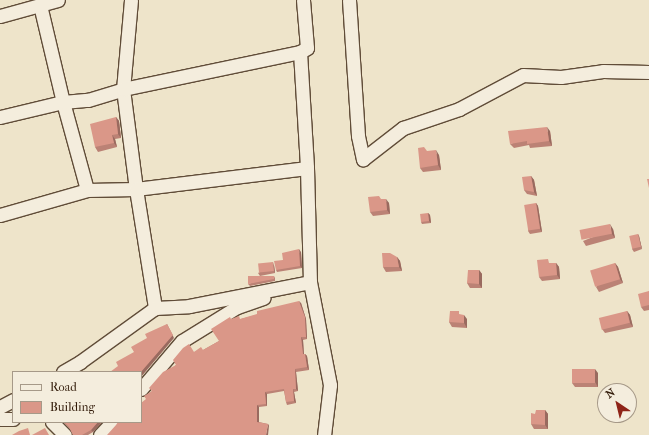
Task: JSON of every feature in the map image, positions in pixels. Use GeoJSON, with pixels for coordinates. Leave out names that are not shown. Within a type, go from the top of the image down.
{"type":"FeatureCollection","features":[{"type":"Feature","properties":{"kind":"street"},"geometry":{"type":"LineString","coordinates":[[0,16],[58,0]]}},
{"type":"Feature","properties":{"kind":"street"},"geometry":{"type":"LineString","coordinates":[[131,0],[123,89],[136,189],[155,308]]}},
{"type":"Feature","properties":{"kind":"street"},"geometry":{"type":"LineString","coordinates":[[0,117],[63,102],[88,100],[123,89],[300,52],[307,48],[302,0]]}},
{"type":"Feature","properties":{"kind":"street"},"geometry":{"type":"LineString","coordinates":[[349,0],[358,136],[362,159],[403,128],[459,109],[523,75],[561,77],[603,71],[649,72]]}},
{"type":"Feature","properties":{"kind":"street"},"geometry":{"type":"LineString","coordinates":[[40,5],[63,102],[87,190]]}},
{"type":"Feature","properties":{"kind":"street"},"geometry":{"type":"LineString","coordinates":[[300,52],[308,168],[310,282],[330,385],[324,435]]}},
{"type":"Feature","properties":{"kind":"street"},"geometry":{"type":"LineString","coordinates":[[0,215],[87,190],[136,189],[308,168]]}},
{"type":"Feature","properties":{"kind":"street"},"geometry":{"type":"LineString","coordinates":[[65,371],[80,362],[155,308],[189,306],[310,282]]}},
{"type":"Feature","properties":{"kind":"street"},"geometry":{"type":"LineString","coordinates":[[142,388],[182,341],[237,307],[310,282]]}},
{"type":"Feature","properties":{"kind":"street"},"geometry":{"type":"LineString","coordinates":[[0,407],[12,401]]}},
{"type":"Feature","properties":{"kind":"street"},"geometry":{"type":"LineString","coordinates":[[0,419],[12,419]]}},
{"type":"Feature","properties":{"kind":"street"},"geometry":{"type":"LineString","coordinates":[[53,423],[65,435]]}},
{"type":"Feature","properties":{"kind":"street"},"geometry":{"type":"LineString","coordinates":[[100,435],[111,423]]}},
{"type":"Feature","properties":{"kind":"building"},"geometry":{"type":"Polygon","coordinates":[[[116,117],[118,134],[112,135],[114,143],[95,147],[90,124],[116,117]]]}},
{"type":"Feature","properties":{"kind":"building"},"geometry":{"type":"Polygon","coordinates":[[[547,127],[549,141],[527,144],[527,141],[510,144],[508,131],[547,127]]]}},
{"type":"Feature","properties":{"kind":"building"},"geometry":{"type":"Polygon","coordinates":[[[424,147],[427,151],[436,150],[438,165],[420,168],[418,148],[424,147]]]}},
{"type":"Feature","properties":{"kind":"building"},"geometry":{"type":"Polygon","coordinates":[[[531,176],[534,192],[524,190],[522,177],[531,176]]]}},
{"type":"Feature","properties":{"kind":"building"},"geometry":{"type":"Polygon","coordinates":[[[379,196],[381,199],[386,199],[387,210],[370,212],[368,197],[379,196]]]}},
{"type":"Feature","properties":{"kind":"building"},"geometry":{"type":"Polygon","coordinates":[[[536,203],[540,229],[528,231],[524,205],[536,203]]]}},
{"type":"Feature","properties":{"kind":"building"},"geometry":{"type":"Polygon","coordinates":[[[428,213],[429,221],[421,222],[420,214],[428,213]]]}},
{"type":"Feature","properties":{"kind":"building"},"geometry":{"type":"Polygon","coordinates":[[[610,224],[612,234],[581,240],[580,230],[610,224]]]}},
{"type":"Feature","properties":{"kind":"building"},"geometry":{"type":"Polygon","coordinates":[[[638,234],[641,247],[632,249],[629,236],[638,234]]]}},
{"type":"Feature","properties":{"kind":"building"},"geometry":{"type":"Polygon","coordinates":[[[299,249],[300,266],[276,270],[274,261],[283,260],[282,253],[299,249]]]}},
{"type":"Feature","properties":{"kind":"building"},"geometry":{"type":"Polygon","coordinates":[[[382,253],[390,253],[397,257],[399,267],[383,267],[382,253]]]}},
{"type":"Feature","properties":{"kind":"building"},"geometry":{"type":"Polygon","coordinates":[[[548,259],[549,263],[556,263],[557,275],[539,277],[537,260],[548,259]]]}},
{"type":"Feature","properties":{"kind":"building"},"geometry":{"type":"Polygon","coordinates":[[[273,262],[274,271],[259,273],[258,264],[273,262]]]}},
{"type":"Feature","properties":{"kind":"building"},"geometry":{"type":"Polygon","coordinates":[[[615,263],[620,279],[595,287],[590,271],[615,263]]]}},
{"type":"Feature","properties":{"kind":"building"},"geometry":{"type":"Polygon","coordinates":[[[468,270],[479,270],[479,284],[467,283],[468,270]]]}},
{"type":"Feature","properties":{"kind":"building"},"geometry":{"type":"Polygon","coordinates":[[[248,276],[274,276],[274,279],[248,284],[248,276]]]}},
{"type":"Feature","properties":{"kind":"building"},"geometry":{"type":"Polygon","coordinates":[[[649,291],[649,305],[641,307],[638,294],[649,291]]]}},
{"type":"Feature","properties":{"kind":"building"},"geometry":{"type":"Polygon","coordinates":[[[299,301],[305,317],[306,337],[301,337],[303,354],[305,354],[307,367],[295,369],[296,389],[293,389],[294,401],[286,402],[284,389],[265,392],[266,404],[257,405],[257,422],[268,424],[266,435],[107,435],[117,423],[142,423],[142,402],[146,399],[144,396],[152,391],[149,388],[163,372],[176,365],[173,360],[183,348],[189,344],[194,352],[201,347],[203,350],[219,341],[211,329],[230,317],[231,319],[239,316],[240,319],[257,314],[257,311],[299,301]]]}},
{"type":"Feature","properties":{"kind":"building"},"geometry":{"type":"Polygon","coordinates":[[[450,311],[459,311],[459,314],[464,315],[464,323],[449,322],[450,311]]]}},
{"type":"Feature","properties":{"kind":"building"},"geometry":{"type":"Polygon","coordinates":[[[627,311],[630,323],[602,330],[599,318],[627,311]]]}},
{"type":"Feature","properties":{"kind":"building"},"geometry":{"type":"Polygon","coordinates":[[[167,324],[173,335],[142,371],[111,371],[118,366],[116,362],[134,352],[131,347],[147,338],[145,334],[167,324]]]}},
{"type":"Feature","properties":{"kind":"building"},"geometry":{"type":"Polygon","coordinates":[[[572,369],[595,369],[595,383],[572,383],[572,369]]]}},
{"type":"Feature","properties":{"kind":"building"},"geometry":{"type":"Polygon","coordinates":[[[536,410],[545,410],[545,425],[531,424],[531,413],[535,414],[536,410]]]}},
{"type":"Feature","properties":{"kind":"building"},"geometry":{"type":"Polygon","coordinates":[[[65,423],[97,423],[91,430],[82,435],[73,435],[65,423]]]}},
{"type":"Feature","properties":{"kind":"building"},"geometry":{"type":"Polygon","coordinates":[[[28,428],[30,435],[12,435],[19,431],[28,428]]]}},
{"type":"Feature","properties":{"kind":"building"},"geometry":{"type":"Polygon","coordinates":[[[45,428],[49,435],[32,435],[45,428]]]}}]}
